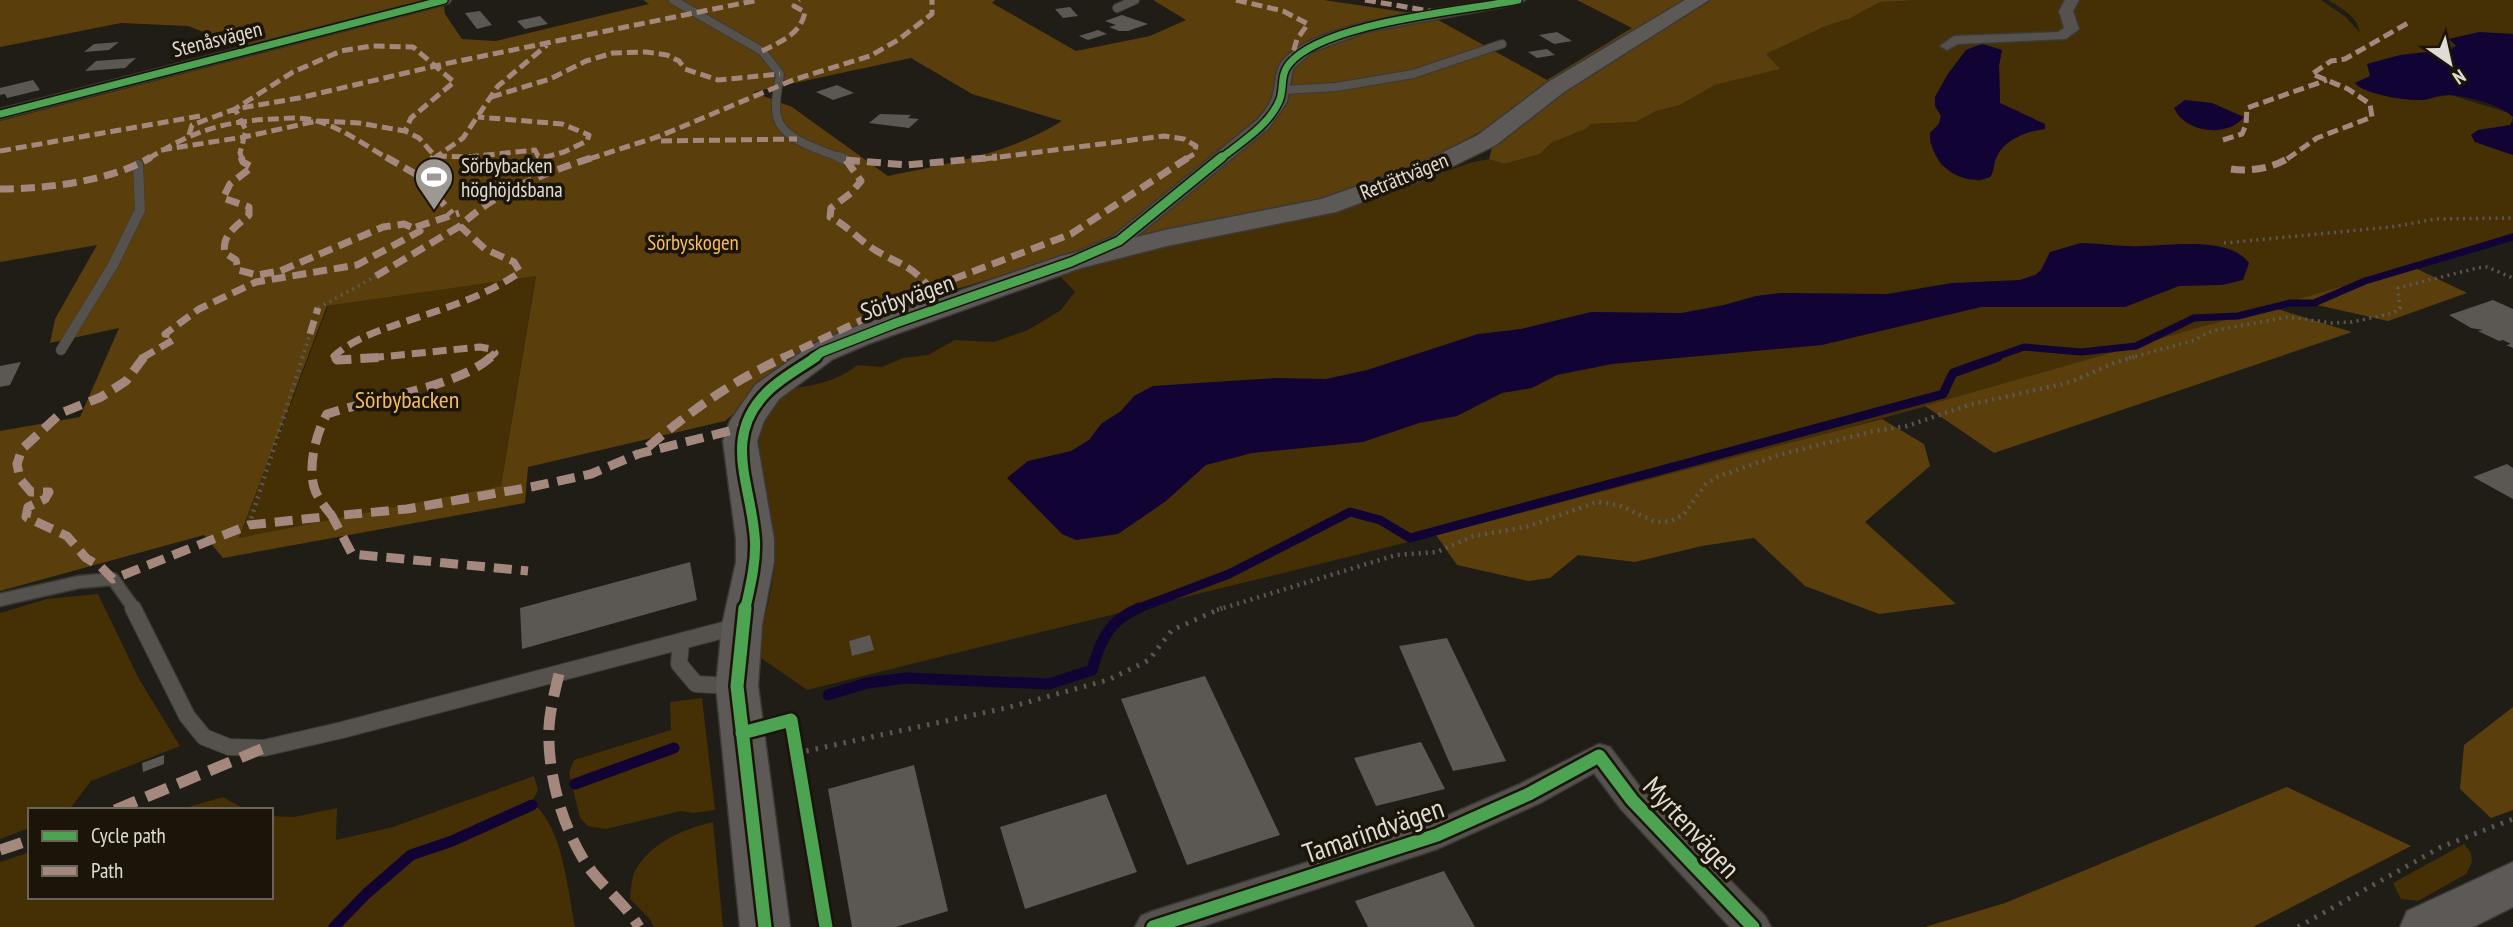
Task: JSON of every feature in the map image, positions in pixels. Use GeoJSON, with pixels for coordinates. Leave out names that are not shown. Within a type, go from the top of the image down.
{"type":"FeatureCollection","features":[{"type":"Feature","properties":{"kind":"street","name":"Stenåsvägen"},"geometry":{"type":"LineString","coordinates":[[0,114],[444,0]]}},
{"type":"Feature","properties":{"kind":"street","name":"Sörbyvägen"},"geometry":{"type":"LineString","coordinates":[[765,927],[737,687],[742,625],[755,562],[755,539],[740,441],[747,421],[767,392],[822,352],[857,337],[1071,262],[1119,241],[1247,138],[1274,111],[1284,90],[1282,76],[1291,60],[1314,46],[1361,30],[1406,19],[1518,0]]}},
{"type":"Feature","properties":{"kind":"street","name":"Reträttvägen"},"geometry":{"type":"LineString","coordinates":[[1071,262],[1165,238],[1326,206],[1424,171],[1488,140],[1556,88],[1699,0]]}},
{"type":"Feature","properties":{"kind":"street"},"geometry":{"type":"LineString","coordinates":[[1947,46],[1954,40],[2061,36],[2072,29],[2066,11],[2072,0]]}},
{"type":"Feature","properties":{"kind":"street","name":"Tamarindvägen"},"geometry":{"type":"LineString","coordinates":[[1153,927],[1437,835],[1529,794],[1599,756]]}},
{"type":"Feature","properties":{"kind":"street","name":"Myrtenvägen"},"geometry":{"type":"LineString","coordinates":[[1599,756],[1632,800],[1754,927]]}},
{"type":"Feature","properties":{"kind":"street"},"geometry":{"type":"LineString","coordinates":[[2425,927],[2513,883]]}},
{"type":"Feature","properties":{"kind":"lane"},"geometry":{"type":"LineString","coordinates":[[673,0],[762,51],[780,74],[776,102],[780,124],[797,139],[846,160]]}},
{"type":"Feature","properties":{"kind":"lane"},"geometry":{"type":"LineString","coordinates":[[1117,8],[1135,0]]}},
{"type":"Feature","properties":{"kind":"lane"},"geometry":{"type":"LineString","coordinates":[[1284,90],[1335,88],[1413,74],[1502,44]]}},
{"type":"Feature","properties":{"kind":"lane"},"geometry":{"type":"LineString","coordinates":[[61,350],[113,265],[140,210],[138,165]]}},
{"type":"Feature","properties":{"kind":"lane"},"geometry":{"type":"LineString","coordinates":[[0,600],[79,582],[113,579],[138,615],[187,716],[204,737],[229,747],[264,748],[342,730],[742,625]]}},
{"type":"Feature","properties":{"kind":"lane"},"geometry":{"type":"LineString","coordinates":[[681,642],[678,664],[696,684],[737,687]]}},
{"type":"Feature","properties":{"kind":"path"},"geometry":{"type":"LineString","coordinates":[[2224,243],[2391,227],[2415,220],[2513,218]]}},
{"type":"Feature","properties":{"kind":"path"},"geometry":{"type":"LineString","coordinates":[[797,753],[980,714],[1108,680],[1149,660],[1172,630],[1214,611],[1396,555],[1437,552],[1473,536],[1526,527],[1597,502],[1618,505],[1656,522],[1671,521],[1685,514],[1705,485],[1717,477],[1779,455],[1908,426],[1969,405],[2071,382],[2116,362],[2192,341],[2212,331],[2288,317],[2332,323],[2374,318],[2393,313],[2400,308],[2398,288],[2477,268],[2487,267],[2513,278]]}},
{"type":"Feature","properties":{"kind":"path"},"geometry":{"type":"LineString","coordinates":[[318,308],[376,276]]}},
{"type":"Feature","properties":{"kind":"path"},"geometry":{"type":"LineString","coordinates":[[249,525],[310,334]]}},
{"type":"Feature","properties":{"kind":"path"},"geometry":{"type":"LineString","coordinates":[[2298,927],[2441,847],[2513,820]]}},
{"type":"Feature","properties":{"kind":"green space"},"geometry":{"type":"Polygon","coordinates":[[[0,0],[431,0],[244,48],[188,26],[121,23],[0,47],[0,0]]]}},
{"type":"Feature","properties":{"kind":"green space","name":"Sörbyskogen"},"geometry":{"type":"Polygon","coordinates":[[[643,0],[995,0],[992,3],[1076,51],[1150,36],[1186,20],[1153,0],[1324,0],[1431,16],[1547,80],[1632,28],[1577,0],[1695,0],[1491,126],[1382,184],[1320,204],[1045,262],[947,292],[839,338],[762,391],[725,421],[528,467],[525,503],[223,558],[204,535],[0,591],[0,431],[80,417],[119,328],[50,343],[55,319],[97,245],[0,262],[0,121],[444,6],[445,14],[462,39],[496,41],[649,4],[643,0]],[[911,58],[753,92],[792,107],[888,176],[956,162],[1000,149],[1021,142],[1062,121],[972,94],[911,58]],[[536,276],[327,306],[239,538],[501,486],[536,276]]]}},
{"type":"Feature","properties":{"kind":"green space"},"geometry":{"type":"Polygon","coordinates":[[[1705,0],[1923,0],[1880,2],[1849,19],[1826,26],[1766,54],[1780,69],[1715,85],[1680,105],[1656,111],[1636,122],[1591,124],[1586,129],[1551,143],[1540,154],[1504,164],[1489,159],[1498,140],[1553,99],[1705,0]]]}},
{"type":"Feature","properties":{"kind":"green space"},"geometry":{"type":"Polygon","coordinates":[[[2321,0],[2346,17],[2360,33],[2352,17],[2328,0],[2513,0],[2513,34],[2488,33],[2458,37],[2450,40],[2457,46],[2418,54],[2370,76],[2357,86],[2414,100],[2451,95],[2509,113],[2513,117],[2510,125],[2471,135],[2475,142],[2513,155],[2513,233],[2246,315],[1842,429],[1436,535],[807,690],[755,654],[772,585],[775,543],[757,461],[755,429],[762,413],[785,389],[824,382],[841,376],[857,365],[882,367],[903,358],[928,355],[955,340],[994,342],[1028,330],[1061,310],[1075,292],[1058,274],[1124,252],[1328,211],[1469,163],[1489,159],[1504,164],[1540,154],[1551,143],[1586,129],[1591,124],[1636,122],[1656,111],[1680,105],[1715,85],[1779,69],[1765,54],[1826,26],[1849,19],[1880,2],[2321,0]],[[1982,44],[1966,50],[1935,97],[1935,106],[1941,115],[1939,124],[1930,133],[1930,142],[1941,165],[1979,181],[1990,177],[1997,156],[2005,145],[2024,134],[2044,129],[2035,121],[2000,103],[1999,65],[2002,50],[1982,44]]]}},
{"type":"Feature","properties":{"kind":"green space"},"geometry":{"type":"Polygon","coordinates":[[[2411,266],[2467,293],[2388,321],[2295,300],[2411,266]]]}},
{"type":"Feature","properties":{"kind":"green space","name":"Sörbybacken"},"geometry":{"type":"Polygon","coordinates":[[[536,275],[501,486],[239,539],[328,306],[536,275]]]}},
{"type":"Feature","properties":{"kind":"green space"},"geometry":{"type":"Polygon","coordinates":[[[2271,307],[2352,332],[1994,453],[1925,406],[2271,307]]]}},
{"type":"Feature","properties":{"kind":"green space"},"geometry":{"type":"Polygon","coordinates":[[[1882,419],[1924,444],[1930,466],[1865,522],[1956,604],[1879,614],[1805,586],[1754,538],[1702,546],[1635,562],[1578,555],[1550,578],[1528,581],[1457,565],[1436,535],[1882,419]]]}},
{"type":"Feature","properties":{"kind":"green space"},"geometry":{"type":"Polygon","coordinates":[[[98,594],[139,679],[180,746],[91,781],[71,808],[28,808],[28,829],[0,839],[0,613],[47,599],[98,594]]]}},
{"type":"Feature","properties":{"kind":"green space"},"geometry":{"type":"Polygon","coordinates":[[[702,698],[715,810],[693,813],[681,811],[606,829],[588,826],[580,818],[569,773],[574,760],[671,730],[670,702],[702,698]]]}},
{"type":"Feature","properties":{"kind":"green space"},"geometry":{"type":"Polygon","coordinates":[[[2513,707],[2513,810],[2491,818],[2460,789],[2464,745],[2513,707]]]}},
{"type":"Feature","properties":{"kind":"green space"},"geometry":{"type":"Polygon","coordinates":[[[534,776],[538,790],[532,802],[543,814],[558,843],[575,927],[0,927],[0,862],[28,853],[28,899],[273,899],[273,816],[294,817],[337,808],[336,840],[393,827],[534,776]]]}},
{"type":"Feature","properties":{"kind":"green space"},"geometry":{"type":"Polygon","coordinates":[[[2287,787],[2411,846],[2253,927],[1925,927],[2005,903],[2287,787]]]}},
{"type":"Feature","properties":{"kind":"green space"},"geometry":{"type":"Polygon","coordinates":[[[223,797],[242,808],[185,808],[223,797]]]}},
{"type":"Feature","properties":{"kind":"green space"},"geometry":{"type":"Polygon","coordinates":[[[713,822],[723,927],[654,927],[630,899],[635,871],[641,861],[658,845],[690,829],[713,822]]]}},
{"type":"Feature","properties":{"kind":"green space"},"geometry":{"type":"Polygon","coordinates":[[[2464,844],[2471,853],[2472,862],[2466,874],[2418,901],[2401,899],[2393,883],[2464,844]]]}},
{"type":"Feature","properties":{"kind":"shaded area"},"geometry":{"type":"Polygon","coordinates":[[[2479,32],[2513,34],[2513,117],[2491,104],[2462,97],[2445,95],[2424,100],[2398,98],[2368,91],[2355,83],[2370,76],[2367,64],[2400,55],[2452,49],[2456,46],[2449,39],[2479,32]]]}},
{"type":"Feature","properties":{"kind":"shaded area"},"geometry":{"type":"Polygon","coordinates":[[[1982,44],[2002,50],[1999,65],[2000,103],[2045,124],[2045,129],[2024,134],[2005,145],[1997,156],[1990,177],[1979,180],[1958,176],[1949,171],[1935,154],[1930,133],[1939,124],[1941,116],[1935,106],[1935,97],[1948,74],[1966,50],[1982,44]]]}},
{"type":"Feature","properties":{"kind":"shaded area"},"geometry":{"type":"Polygon","coordinates":[[[2185,100],[2212,103],[2244,117],[2228,128],[2207,130],[2187,123],[2174,108],[2185,100]]]}},
{"type":"Feature","properties":{"kind":"shaded area"},"geometry":{"type":"Polygon","coordinates":[[[2513,122],[2513,155],[2475,142],[2471,135],[2478,130],[2510,125],[2513,122]]]}},
{"type":"Feature","properties":{"kind":"shaded area"},"geometry":{"type":"Polygon","coordinates":[[[2081,243],[2129,246],[2210,245],[2239,254],[2249,263],[2243,280],[2222,285],[2179,286],[2125,307],[1981,307],[1822,345],[1612,364],[1557,375],[1532,388],[1502,393],[1457,416],[1419,423],[1363,442],[1252,453],[1206,465],[1166,501],[1118,534],[1076,540],[1062,534],[1007,478],[1028,461],[1071,451],[1089,440],[1101,424],[1121,411],[1134,396],[1153,386],[1276,378],[1326,379],[1367,370],[1478,334],[1521,329],[1591,312],[1681,313],[1781,293],[1887,294],[1952,283],[2020,280],[2041,270],[2050,252],[2081,243]]]}},
{"type":"Feature","properties":{"kind":"building"},"geometry":{"type":"Polygon","coordinates":[[[1070,7],[1078,16],[1063,18],[1055,9],[1070,7]]]}},
{"type":"Feature","properties":{"kind":"building"},"geometry":{"type":"Polygon","coordinates":[[[480,11],[492,25],[477,29],[465,13],[480,11]]]}},
{"type":"Feature","properties":{"kind":"building"},"geometry":{"type":"Polygon","coordinates":[[[1122,15],[1148,24],[1128,31],[1119,31],[1109,27],[1116,25],[1105,21],[1122,15]]]}},
{"type":"Feature","properties":{"kind":"building"},"geometry":{"type":"Polygon","coordinates":[[[540,16],[548,24],[525,29],[517,21],[540,16]]]}},
{"type":"Feature","properties":{"kind":"building"},"geometry":{"type":"Polygon","coordinates":[[[1098,30],[1107,34],[1088,40],[1079,36],[1098,30]]]}},
{"type":"Feature","properties":{"kind":"building"},"geometry":{"type":"Polygon","coordinates":[[[1557,32],[1572,41],[1554,44],[1539,35],[1557,32]]]}},
{"type":"Feature","properties":{"kind":"building"},"geometry":{"type":"Polygon","coordinates":[[[119,42],[109,50],[84,52],[94,44],[119,42]]]}},
{"type":"Feature","properties":{"kind":"building"},"geometry":{"type":"Polygon","coordinates":[[[1547,49],[1555,55],[1537,58],[1528,52],[1547,49]]]}},
{"type":"Feature","properties":{"kind":"building"},"geometry":{"type":"Polygon","coordinates":[[[136,58],[125,68],[85,71],[96,61],[136,58]]]}},
{"type":"Feature","properties":{"kind":"building"},"geometry":{"type":"Polygon","coordinates":[[[33,80],[40,90],[7,98],[5,94],[0,95],[0,88],[33,80]]]}},
{"type":"Feature","properties":{"kind":"building"},"geometry":{"type":"Polygon","coordinates":[[[837,85],[854,93],[833,100],[816,92],[837,85]]]}},
{"type":"Feature","properties":{"kind":"building"},"geometry":{"type":"Polygon","coordinates":[[[880,114],[911,115],[908,118],[919,119],[909,128],[869,123],[880,114]]]}},
{"type":"Feature","properties":{"kind":"building"},"geometry":{"type":"Polygon","coordinates":[[[2493,300],[2513,309],[2513,348],[2506,345],[2511,344],[2478,331],[2483,330],[2471,328],[2449,315],[2493,300]]]}},
{"type":"Feature","properties":{"kind":"building"},"geometry":{"type":"Polygon","coordinates":[[[21,362],[10,385],[0,387],[0,366],[21,362]]]}},
{"type":"Feature","properties":{"kind":"building"},"geometry":{"type":"Polygon","coordinates":[[[2507,464],[2513,468],[2513,499],[2473,477],[2507,464]]]}},
{"type":"Feature","properties":{"kind":"building"},"geometry":{"type":"Polygon","coordinates":[[[690,562],[697,600],[522,649],[520,608],[690,562]]]}},
{"type":"Feature","properties":{"kind":"building"},"geometry":{"type":"Polygon","coordinates":[[[870,635],[874,650],[852,656],[849,641],[870,635]]]}},
{"type":"Feature","properties":{"kind":"building"},"geometry":{"type":"Polygon","coordinates":[[[1447,638],[1506,761],[1453,771],[1399,646],[1447,638]]]}},
{"type":"Feature","properties":{"kind":"building"},"geometry":{"type":"Polygon","coordinates":[[[1205,676],[1280,835],[1187,865],[1121,699],[1205,676]]]}},
{"type":"Feature","properties":{"kind":"building"},"geometry":{"type":"Polygon","coordinates":[[[1421,742],[1445,789],[1376,806],[1354,758],[1421,742]]]}},
{"type":"Feature","properties":{"kind":"building"},"geometry":{"type":"Polygon","coordinates":[[[164,755],[164,764],[143,772],[142,763],[164,755]]]}},
{"type":"Feature","properties":{"kind":"building"},"geometry":{"type":"Polygon","coordinates":[[[914,765],[948,911],[896,927],[852,927],[828,789],[914,765]]]}},
{"type":"Feature","properties":{"kind":"building"},"geometry":{"type":"Polygon","coordinates":[[[1106,794],[1137,872],[1025,909],[1000,827],[1106,794]]]}},
{"type":"Feature","properties":{"kind":"building"},"geometry":{"type":"Polygon","coordinates":[[[1444,871],[1475,927],[1368,927],[1355,901],[1444,871]]]}},
{"type":"Feature","properties":{"kind":"waterway"},"geometry":{"type":"LineString","coordinates":[[1993,358],[2024,347],[2081,352],[2136,346],[2194,318],[2238,316],[2290,303],[2314,303],[2365,281],[2513,237]]}},
{"type":"Feature","properties":{"kind":"waterway"},"geometry":{"type":"LineString","coordinates":[[1138,608],[1229,574],[1350,512],[1380,520],[1410,538],[1943,394],[1953,373],[1998,357]]}},
{"type":"Feature","properties":{"kind":"waterway"},"geometry":{"type":"LineString","coordinates":[[828,695],[867,683],[906,678],[1049,684],[1092,670],[1107,633],[1120,619],[1138,608]]}},
{"type":"Feature","properties":{"kind":"waterway"},"geometry":{"type":"LineString","coordinates":[[1134,610],[1138,608]]}},
{"type":"Feature","properties":{"kind":"waterway"},"geometry":{"type":"LineString","coordinates":[[575,784],[674,748]]}},
{"type":"Feature","properties":{"kind":"waterway"},"geometry":{"type":"LineString","coordinates":[[334,927],[366,894],[411,855],[452,841],[532,805]]}},
{"type":"Feature","properties":{"kind":"marked path"},"geometry":{"type":"LineString","coordinates":[[189,135],[192,125],[235,109],[299,98],[444,64],[758,0]]}},
{"type":"Feature","properties":{"kind":"marked path"},"geometry":{"type":"LineString","coordinates":[[762,51],[783,41],[801,26],[805,12],[794,6],[799,0]]}},
{"type":"Feature","properties":{"kind":"marked path"},"geometry":{"type":"LineString","coordinates":[[745,427],[638,454],[591,474],[407,509],[332,516],[318,495],[313,481],[316,446],[327,414],[467,372],[485,363],[495,353],[491,349],[480,347],[345,361],[337,360],[334,356],[363,337],[481,294],[505,283],[520,272],[514,262],[485,249],[460,226],[477,210],[497,196],[544,174],[641,143],[766,90],[879,52],[932,14],[932,0]]}},
{"type":"Feature","properties":{"kind":"marked path"},"geometry":{"type":"LineString","coordinates":[[1236,0],[1283,11],[1308,24],[1297,39],[1291,60]]}},
{"type":"Feature","properties":{"kind":"marked path"},"geometry":{"type":"LineString","coordinates":[[1365,0],[1430,11]]}},
{"type":"Feature","properties":{"kind":"marked path"},"geometry":{"type":"LineString","coordinates":[[2231,169],[2242,171],[2280,164],[2317,138],[2372,117],[2370,104],[2348,89],[2312,74],[2331,61],[2345,59],[2408,23]]}},
{"type":"Feature","properties":{"kind":"marked path"},"geometry":{"type":"LineString","coordinates":[[419,176],[435,156],[463,138],[498,86],[547,45]]}},
{"type":"Feature","properties":{"kind":"marked path"},"geometry":{"type":"LineString","coordinates":[[405,131],[411,118],[454,82],[413,47],[372,46],[341,51],[293,72],[235,109],[246,130],[240,153],[243,162],[252,167],[226,188],[223,198],[249,207],[249,215],[228,234],[223,244],[225,253],[236,260],[238,270],[257,275],[280,271],[383,227],[404,224],[420,231],[357,265],[256,282],[199,309],[165,334],[170,335],[173,340],[142,358],[126,381],[101,397],[61,413],[22,449],[17,464],[20,479],[31,492],[49,492],[45,499],[28,507],[26,517],[67,536],[86,558],[101,567],[113,579],[249,525],[332,516],[352,554],[528,571]]}},
{"type":"Feature","properties":{"kind":"marked path"},"geometry":{"type":"LineString","coordinates":[[491,97],[550,79],[586,61],[613,53],[646,52],[667,55],[679,61],[685,69],[718,80],[780,74]]}},
{"type":"Feature","properties":{"kind":"marked path"},"geometry":{"type":"LineString","coordinates":[[2223,140],[2242,134],[2246,125],[2247,108],[2327,80]]}},
{"type":"Feature","properties":{"kind":"marked path"},"geometry":{"type":"LineString","coordinates":[[0,151],[200,116]]}},
{"type":"Feature","properties":{"kind":"marked path"},"geometry":{"type":"LineString","coordinates":[[161,150],[244,137],[317,121],[359,123],[405,131],[419,138],[435,156],[467,157],[535,150],[538,156],[546,157],[587,141],[589,135],[562,124],[478,117]]}},
{"type":"Feature","properties":{"kind":"marked path"},"geometry":{"type":"LineString","coordinates":[[0,189],[39,189],[79,181],[138,165],[180,139],[213,126],[243,120],[292,118],[317,121],[339,131],[419,176],[452,214]]}},
{"type":"Feature","properties":{"kind":"marked path"},"geometry":{"type":"LineString","coordinates":[[648,447],[700,404],[748,374],[930,288],[1071,234],[1194,154],[1196,146],[1178,137],[1164,136],[962,162],[907,165],[846,160]]}},
{"type":"Feature","properties":{"kind":"marked path"},"geometry":{"type":"LineString","coordinates":[[661,141],[797,139]]}},
{"type":"Feature","properties":{"kind":"marked path"},"geometry":{"type":"LineString","coordinates":[[846,160],[861,181],[851,193],[831,208],[830,217],[847,225],[873,249],[915,270],[930,288]]}},
{"type":"Feature","properties":{"kind":"marked path"},"geometry":{"type":"LineString","coordinates":[[416,227],[459,213]]}},
{"type":"Feature","properties":{"kind":"marked path"},"geometry":{"type":"LineString","coordinates":[[376,276],[460,226]]}},
{"type":"Feature","properties":{"kind":"marked path"},"geometry":{"type":"LineString","coordinates":[[310,334],[318,308]]}},
{"type":"Feature","properties":{"kind":"marked path"},"geometry":{"type":"LineString","coordinates":[[559,674],[549,732],[559,801],[571,836],[587,865],[628,910],[639,927]]}},
{"type":"Feature","properties":{"kind":"marked path"},"geometry":{"type":"LineString","coordinates":[[120,808],[264,748]]}},
{"type":"Feature","properties":{"kind":"marked path"},"geometry":{"type":"LineString","coordinates":[[0,850],[28,841]]}},
{"type":"Feature","properties":{"kind":"cycle path"},"geometry":{"type":"LineString","coordinates":[[0,114],[444,0]]}},
{"type":"Feature","properties":{"kind":"cycle path"},"geometry":{"type":"LineString","coordinates":[[765,927],[737,686],[742,625],[755,562],[755,539],[740,441],[747,421],[767,392],[822,352],[896,323],[1071,262],[1119,241],[1263,124],[1278,102],[1282,90],[1282,76],[1290,62],[1307,49],[1332,38],[1397,21],[1518,0]]}},
{"type":"Feature","properties":{"kind":"cycle path"},"geometry":{"type":"LineString","coordinates":[[742,733],[791,720],[826,927]]}},
{"type":"Feature","properties":{"kind":"cycle path"},"geometry":{"type":"LineString","coordinates":[[1153,927],[1437,835],[1529,794],[1599,756],[1632,800],[1753,927]]}},
{"type":"Feature","properties":{"kind":"place","name":"Sörbybacken höghöjdsbana"},"geometry":{"type":"Point","coordinates":[434,211]}}]}
